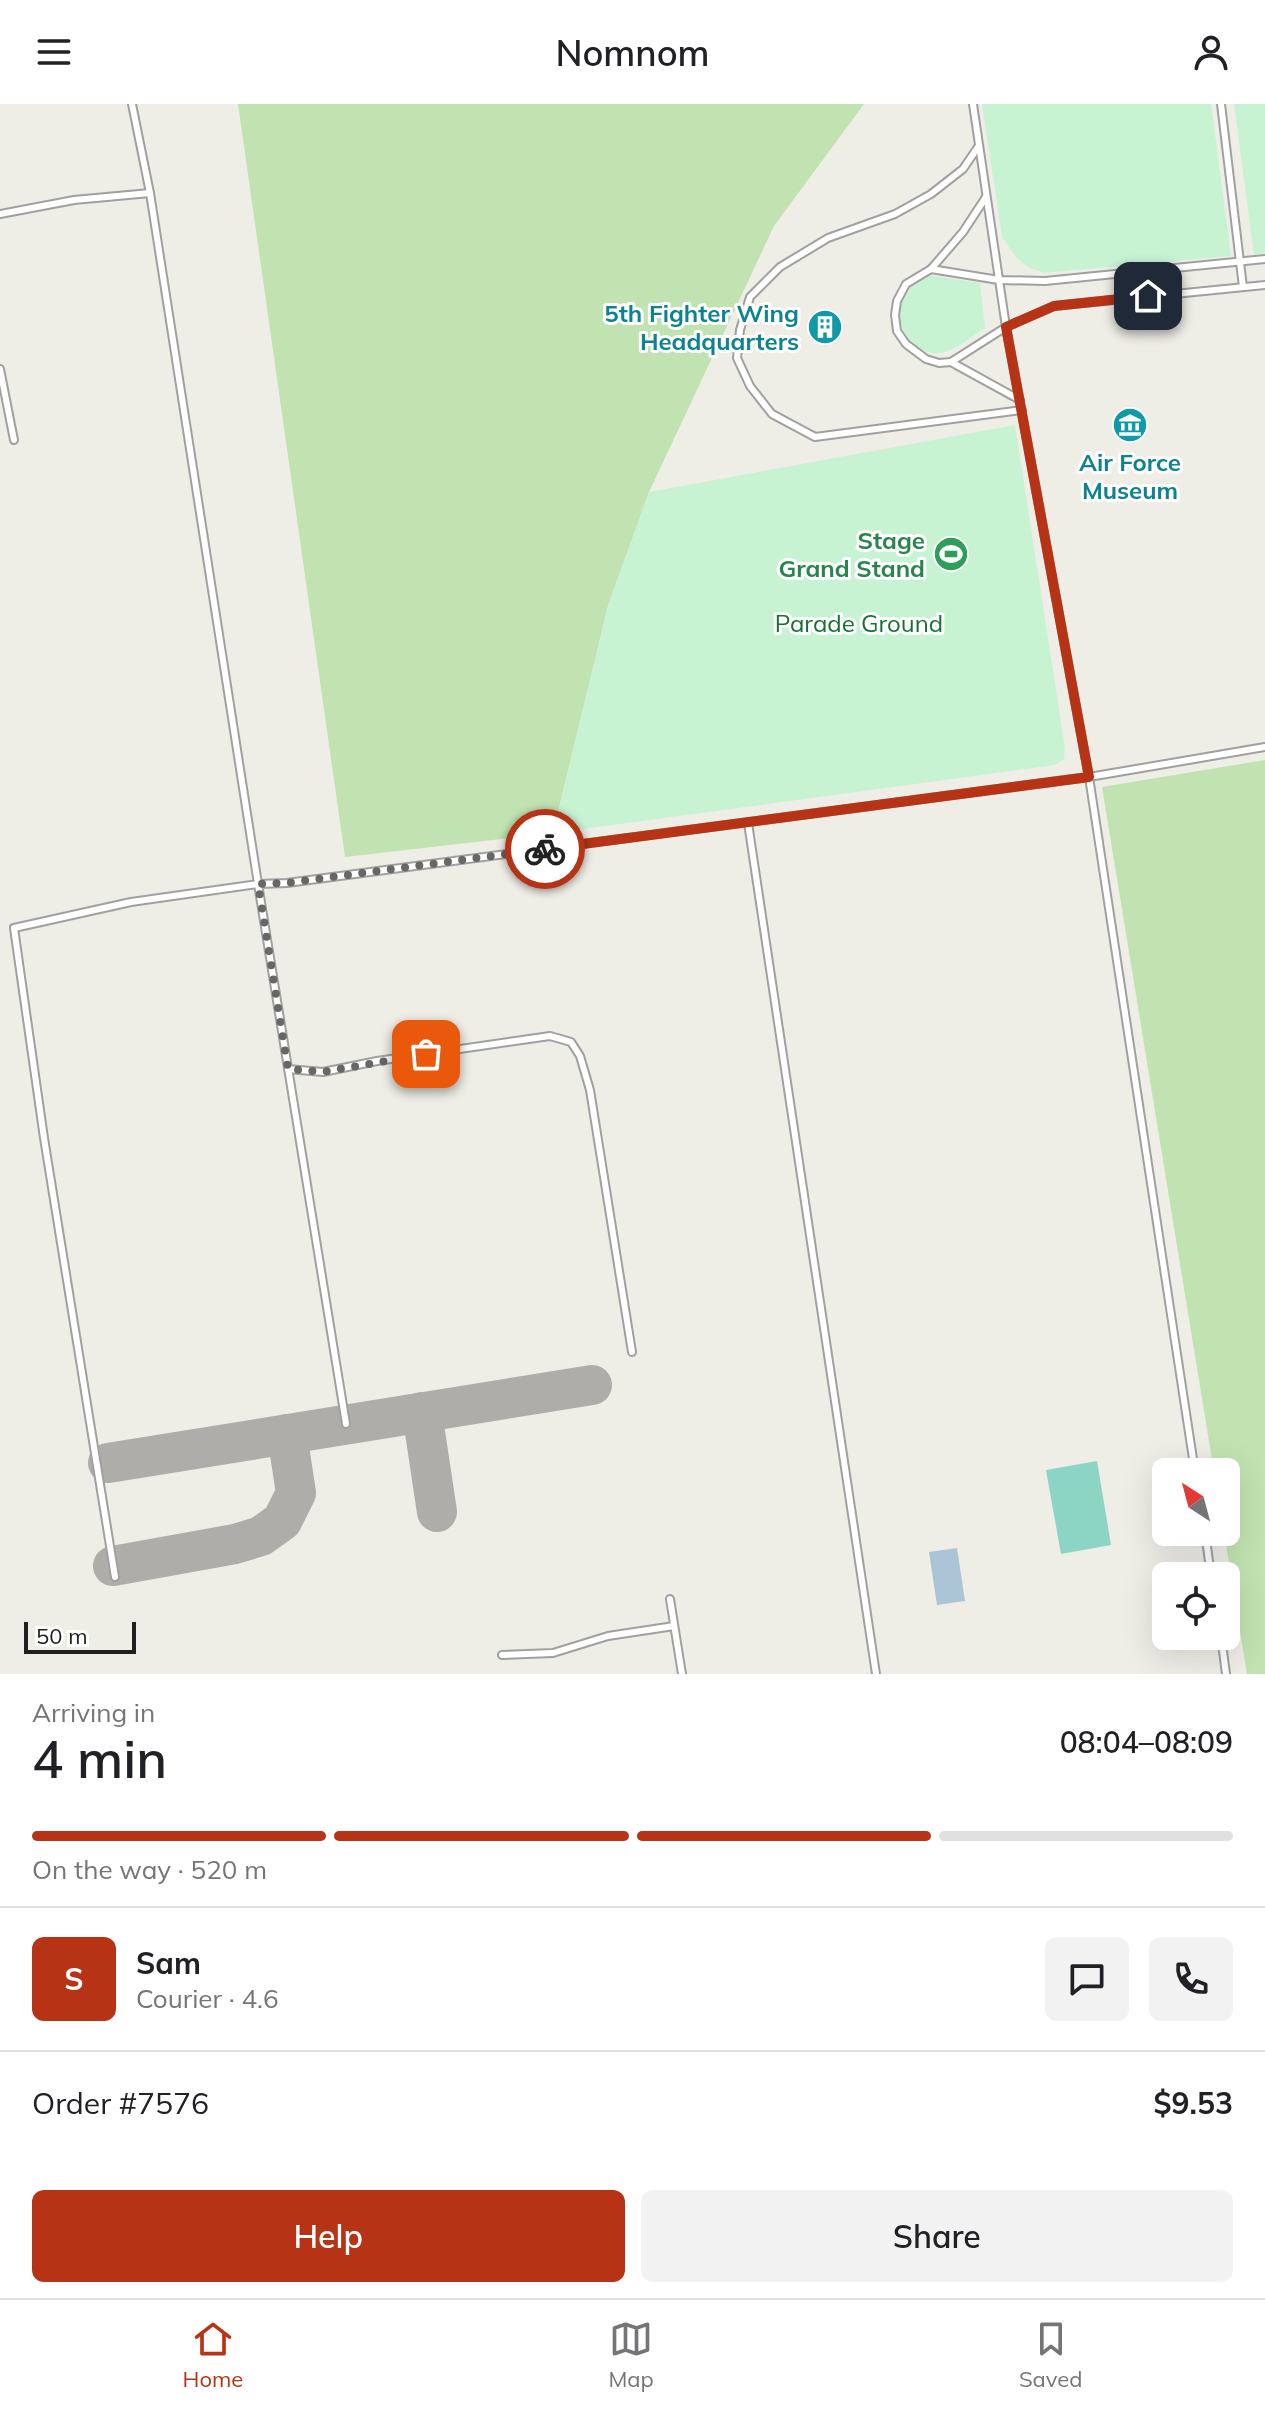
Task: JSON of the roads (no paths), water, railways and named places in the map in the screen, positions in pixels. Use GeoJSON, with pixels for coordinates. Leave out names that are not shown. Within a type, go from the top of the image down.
{"type":"FeatureCollection","features":[{"type":"Feature","properties":{"kind":"lane"},"geometry":{"type":"LineString","coordinates":[[132,104],[150,193],[346,1424]]}},
{"type":"Feature","properties":{"kind":"lane"},"geometry":{"type":"LineString","coordinates":[[973,104],[1006,327],[1089,777],[1193,1458]]}},
{"type":"Feature","properties":{"kind":"lane"},"geometry":{"type":"LineString","coordinates":[[1221,104],[1243,287]]}},
{"type":"Feature","properties":{"kind":"lane"},"geometry":{"type":"LineString","coordinates":[[979,146],[963,169],[931,194],[895,214],[828,238],[780,267],[750,297],[740,330],[737,358],[750,386],[772,414],[815,437],[1022,410]]}},
{"type":"Feature","properties":{"kind":"lane"},"geometry":{"type":"LineString","coordinates":[[0,214],[74,200],[150,193]]}},
{"type":"Feature","properties":{"kind":"lane"},"geometry":{"type":"LineString","coordinates":[[986,197],[963,232],[931,269],[906,284],[897,301],[897,331],[906,344],[926,359],[939,363],[951,362],[1006,327],[1054,306],[1265,285]]}},
{"type":"Feature","properties":{"kind":"lane"},"geometry":{"type":"LineString","coordinates":[[931,269],[999,280],[1045,281],[1265,259]]}},
{"type":"Feature","properties":{"kind":"lane"},"geometry":{"type":"LineString","coordinates":[[951,362],[1020,400]]}},
{"type":"Feature","properties":{"kind":"lane"},"geometry":{"type":"LineString","coordinates":[[0,369],[14,440]]}},
{"type":"Feature","properties":{"kind":"lane"},"geometry":{"type":"LineString","coordinates":[[115,1577],[46,1154],[14,928],[131,902],[1089,777],[1265,747]]}},
{"type":"Feature","properties":{"kind":"lane"},"geometry":{"type":"LineString","coordinates":[[748,823],[876,1674]]}},
{"type":"Feature","properties":{"kind":"lane"},"geometry":{"type":"LineString","coordinates":[[288,1069],[323,1072],[377,1061],[550,1036],[571,1042],[580,1056],[590,1090],[632,1352]]}},
{"type":"Feature","properties":{"kind":"lane"},"geometry":{"type":"LineString","coordinates":[[670,1599],[682,1674]]}},
{"type":"Feature","properties":{"kind":"lane"},"geometry":{"type":"LineString","coordinates":[[502,1655],[553,1653],[608,1636],[674,1626]]}},
{"type":"Feature","properties":{"kind":"lane"},"geometry":{"type":"LineString","coordinates":[[1223,1650],[1226,1674]]}},
{"type":"Feature","properties":{"kind":"place","name":"5th Fighter Wing Headquarters"},"geometry":{"type":"Point","coordinates":[825,327]}},
{"type":"Feature","properties":{"kind":"place","name":"Air Force Museum"},"geometry":{"type":"Point","coordinates":[1130,425]}},
{"type":"Feature","properties":{"kind":"place","name":"Stage Grand Stand"},"geometry":{"type":"Point","coordinates":[951,554]}},
{"type":"Feature","properties":{"kind":"park label","name":"Parade Ground"},"geometry":{"type":"Point","coordinates":[859,623]}}]}
